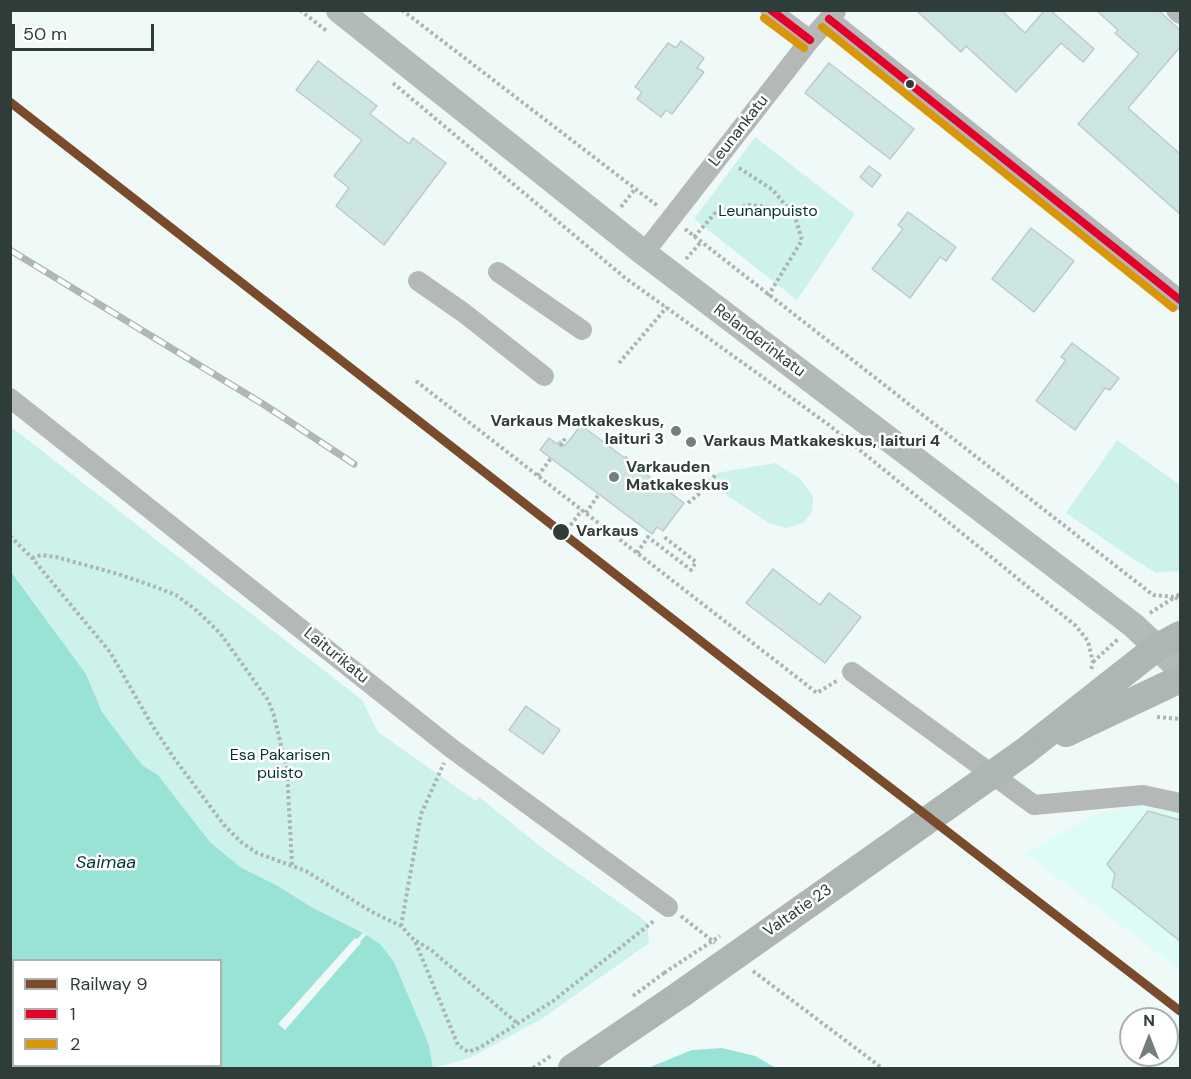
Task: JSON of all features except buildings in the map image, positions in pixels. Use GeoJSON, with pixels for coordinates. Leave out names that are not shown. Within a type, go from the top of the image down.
{"type":"FeatureCollection","features":[{"type":"Feature","properties":{"kind":"highway","name":"Valtatie 23"},"geometry":{"type":"LineString","coordinates":[[572,1068],[1031,748],[1168,641]]}},
{"type":"Feature","properties":{"kind":"highway","name":"Valtatie 23"},"geometry":{"type":"LineString","coordinates":[[1031,748],[1180,679]]}},
{"type":"Feature","properties":{"kind":"main road","name":"Relanderinkatu"},"geometry":{"type":"LineString","coordinates":[[339,10],[644,253],[1133,624],[1168,641],[1180,669]]}},
{"type":"Feature","properties":{"kind":"street"},"geometry":{"type":"LineString","coordinates":[[770,10],[810,40]]}},
{"type":"Feature","properties":{"kind":"street"},"geometry":{"type":"LineString","coordinates":[[1176,10],[1180,14]]}},
{"type":"Feature","properties":{"kind":"street","name":"Leunankatu"},"geometry":{"type":"LineString","coordinates":[[644,253],[832,15]]}},
{"type":"Feature","properties":{"kind":"street"},"geometry":{"type":"LineString","coordinates":[[832,15],[1180,300]]}},
{"type":"Feature","properties":{"kind":"street"},"geometry":{"type":"LineString","coordinates":[[498,272],[582,330]]}},
{"type":"Feature","properties":{"kind":"street"},"geometry":{"type":"LineString","coordinates":[[418,282],[464,312],[544,376]]}},
{"type":"Feature","properties":{"kind":"street","name":"Laiturikatu"},"geometry":{"type":"LineString","coordinates":[[10,398],[451,748],[668,907]]}},
{"type":"Feature","properties":{"kind":"street"},"geometry":{"type":"LineString","coordinates":[[852,672],[1034,805],[1143,795],[1180,803]]}},
{"type":"Feature","properties":{"kind":"path"},"geometry":{"type":"LineString","coordinates":[[300,10],[334,36]]}},
{"type":"Feature","properties":{"kind":"path"},"geometry":{"type":"LineString","coordinates":[[402,10],[671,217],[768,296],[1153,595],[1175,597],[1180,601]]}},
{"type":"Feature","properties":{"kind":"path"},"geometry":{"type":"LineString","coordinates":[[385,77],[624,277],[829,424],[1076,626],[1088,641],[1093,662],[1090,674]]}},
{"type":"Feature","properties":{"kind":"path"},"geometry":{"type":"LineString","coordinates":[[739,168],[773,190],[795,217],[802,240],[768,296]]}},
{"type":"Feature","properties":{"kind":"path"},"geometry":{"type":"LineString","coordinates":[[693,237],[716,212],[750,205],[789,209]]}},
{"type":"Feature","properties":{"kind":"path"},"geometry":{"type":"LineString","coordinates":[[619,363],[667,308]]}},
{"type":"Feature","properties":{"kind":"path"},"geometry":{"type":"LineString","coordinates":[[416,381],[817,693]]}},
{"type":"Feature","properties":{"kind":"path"},"geometry":{"type":"LineString","coordinates":[[560,446],[567,436]]}},
{"type":"Feature","properties":{"kind":"path"},"geometry":{"type":"LineString","coordinates":[[538,476],[551,458]]}},
{"type":"Feature","properties":{"kind":"path"},"geometry":{"type":"LineString","coordinates":[[688,503],[717,473]]}},
{"type":"Feature","properties":{"kind":"path"},"geometry":{"type":"LineString","coordinates":[[567,530],[599,494]]}},
{"type":"Feature","properties":{"kind":"path"},"geometry":{"type":"LineString","coordinates":[[10,536],[32,558],[110,652],[157,733],[224,825],[241,842],[257,853],[292,865],[401,926],[415,941],[430,950],[517,1024]]}},
{"type":"Feature","properties":{"kind":"path"},"geometry":{"type":"LineString","coordinates":[[637,553],[648,537],[691,570],[696,562],[663,536]]}},
{"type":"Feature","properties":{"kind":"path"},"geometry":{"type":"LineString","coordinates":[[32,558],[41,555],[56,557],[118,574],[176,595],[220,633],[268,700],[274,716],[287,770],[292,865]]}},
{"type":"Feature","properties":{"kind":"path"},"geometry":{"type":"LineString","coordinates":[[1175,597],[1180,594]]}},
{"type":"Feature","properties":{"kind":"path"},"geometry":{"type":"LineString","coordinates":[[401,926],[421,814],[451,748]]}},
{"type":"Feature","properties":{"kind":"path"},"geometry":{"type":"LineString","coordinates":[[415,941],[458,1045],[468,1052],[479,1048],[553,1001],[668,907],[720,946]]}},
{"type":"Feature","properties":{"kind":"path"},"geometry":{"type":"LineString","coordinates":[[749,968],[882,1068]]}},
{"type":"Feature","properties":{"kind":"shaded area"},"geometry":{"type":"Polygon","coordinates":[[[1141,804],[1180,813],[1180,970],[1025,853],[1099,813],[1141,804]]]}},
{"type":"Feature","properties":{"kind":"green space","name":"Leunanpuisto"},"geometry":{"type":"Polygon","coordinates":[[[755,137],[855,214],[797,300],[694,219],[755,137]]]}},
{"type":"Feature","properties":{"kind":"green space","name":"Esa Pakarisen puisto"},"geometry":{"type":"Polygon","coordinates":[[[10,426],[362,700],[378,732],[476,801],[479,797],[541,847],[647,922],[649,943],[543,1018],[470,1058],[433,1068],[429,1045],[380,944],[240,867],[210,842],[158,775],[142,765],[102,712],[86,674],[11,570],[10,426]]]}},
{"type":"Feature","properties":{"kind":"green space"},"geometry":{"type":"Polygon","coordinates":[[[1117,440],[1180,485],[1180,571],[1156,573],[1066,513],[1117,440]]]}},
{"type":"Feature","properties":{"kind":"green space"},"geometry":{"type":"Polygon","coordinates":[[[775,463],[800,479],[813,496],[812,512],[803,523],[786,528],[769,523],[708,483],[717,473],[775,463]]]}},
{"type":"Feature","properties":{"kind":"water","name":"Saimaa"},"geometry":{"type":"Polygon","coordinates":[[[10,570],[86,674],[102,712],[142,765],[158,775],[210,842],[240,867],[380,944],[394,962],[429,1045],[433,1068],[11,1068],[10,570]]]}},
{"type":"Feature","properties":{"kind":"water"},"geometry":{"type":"Polygon","coordinates":[[[722,1048],[755,1056],[776,1068],[648,1068],[692,1050],[722,1048]]]}},
{"type":"Feature","properties":{"kind":"pier"},"geometry":{"type":"Polygon","coordinates":[[[363,933],[366,935],[361,943],[285,1030],[278,1024],[355,938],[357,939],[363,933]]]}},
{"type":"Feature","properties":{"kind":"railway"},"geometry":{"type":"LineString","coordinates":[[10,250],[263,404],[354,464]]}},
{"type":"Feature","properties":{"kind":"rail line","name":"9"},"geometry":{"type":"LineString","coordinates":[[10,102],[743,674],[1180,1011]]}},
{"type":"Feature","properties":{"kind":"transit line","name":"1"},"geometry":{"type":"LineString","coordinates":[[771,10],[810,40]]}},
{"type":"Feature","properties":{"kind":"transit line","name":"2"},"geometry":{"type":"LineString","coordinates":[[764,18],[804,48]]}},
{"type":"Feature","properties":{"kind":"transit line","name":"1"},"geometry":{"type":"LineString","coordinates":[[829,19],[1180,300]]}},
{"type":"Feature","properties":{"kind":"transit line","name":"2"},"geometry":{"type":"LineString","coordinates":[[822,27],[1173,308]]}},
{"type":"Feature","properties":{"kind":"place","name":"Varkaus Matkakeskus, laituri 3"},"geometry":{"type":"Point","coordinates":[676,431]}},
{"type":"Feature","properties":{"kind":"place","name":"Varkaus Matkakeskus, laituri 4"},"geometry":{"type":"Point","coordinates":[691,442]}},
{"type":"Feature","properties":{"kind":"place","name":"Varkauden Matkakeskus"},"geometry":{"type":"Point","coordinates":[614,477]}},
{"type":"Feature","properties":{"kind":"place","name":"Varkaus"},"geometry":{"type":"Point","coordinates":[561,532]}}]}
